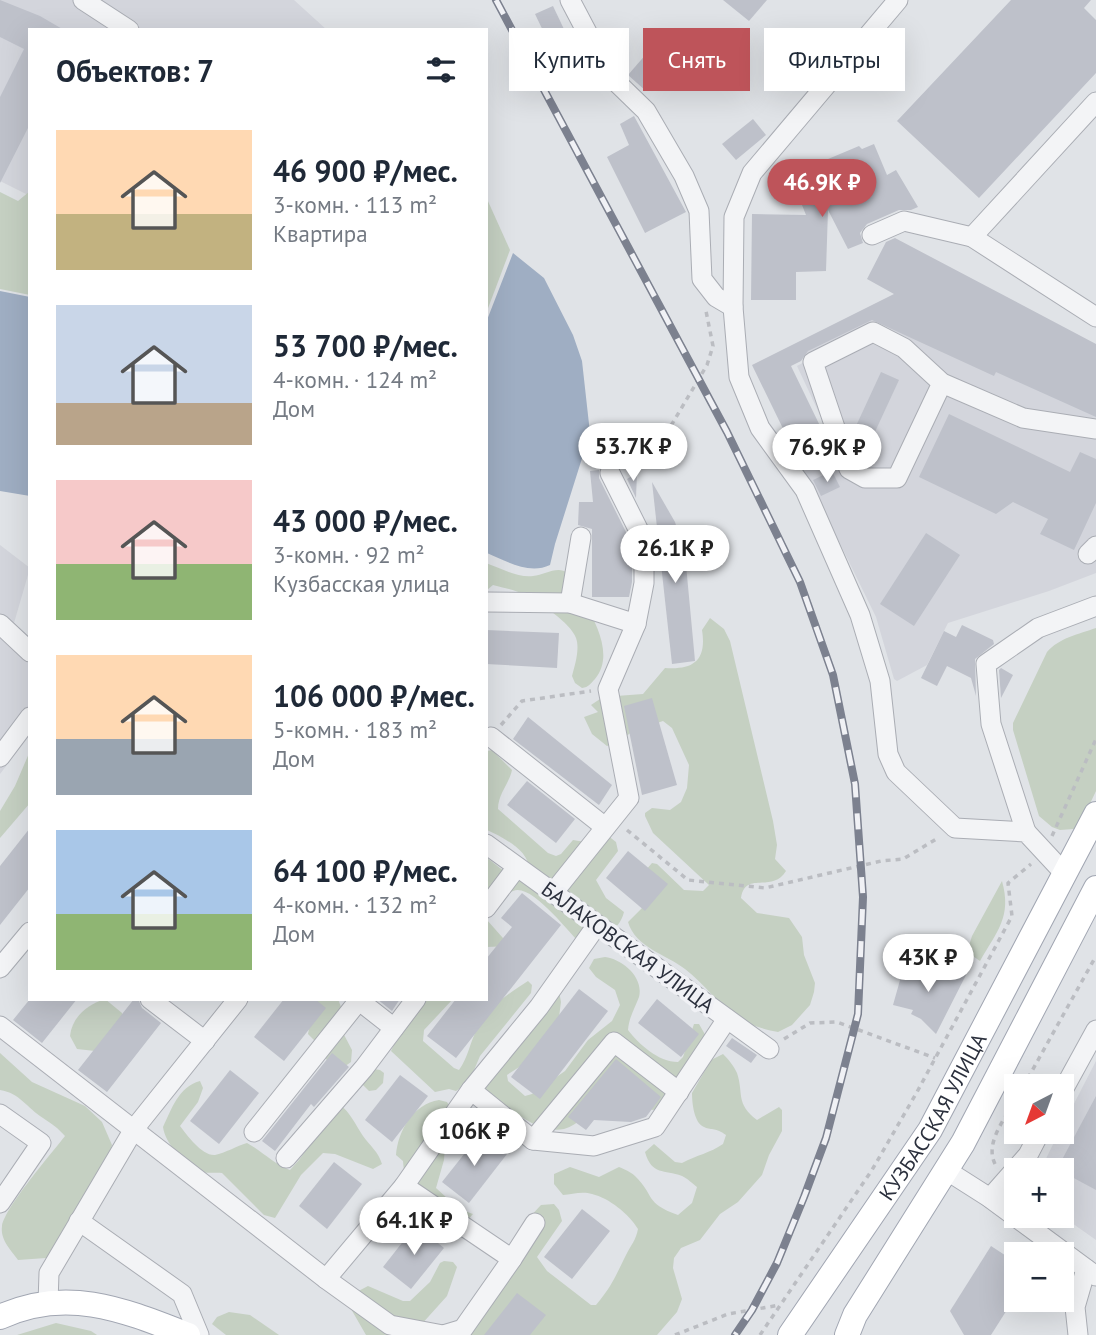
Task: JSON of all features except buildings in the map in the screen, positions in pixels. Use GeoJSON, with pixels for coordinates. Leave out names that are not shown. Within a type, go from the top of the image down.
{"type":"FeatureCollection","features":[{"type":"Feature","properties":{"kind":"main road","name":"КУЗБАССКАЯ УЛИЦА"},"geometry":{"type":"LineString","coordinates":[[790,1335],[930,1130],[1096,814]]}},
{"type":"Feature","properties":{"kind":"main road","name":"КУЗБАССКАЯ УЛИЦА"},"geometry":{"type":"LineString","coordinates":[[847,1335],[855,1315],[963,1143],[1096,888]]}},
{"type":"Feature","properties":{"kind":"main road"},"geometry":{"type":"LineString","coordinates":[[0,1317],[19,1308],[48,1303],[92,1303],[141,1317],[188,1335]]}},
{"type":"Feature","properties":{"kind":"street"},"geometry":{"type":"LineString","coordinates":[[83,0],[126,28]]}},
{"type":"Feature","properties":{"kind":"street"},"geometry":{"type":"LineString","coordinates":[[570,0],[610,76],[646,111],[684,176],[699,211],[702,279],[716,297],[733,307]]}},
{"type":"Feature","properties":{"kind":"street"},"geometry":{"type":"LineString","coordinates":[[898,0],[752,173],[734,217],[733,307],[739,377],[760,428],[805,490],[860,615],[880,681],[888,754],[896,772],[955,828],[1026,832]]}},
{"type":"Feature","properties":{"kind":"street"},"geometry":{"type":"LineString","coordinates":[[972,237],[1096,102]]}},
{"type":"Feature","properties":{"kind":"street"},"geometry":{"type":"LineString","coordinates":[[872,235],[904,221],[972,237],[1095,315]]}},
{"type":"Feature","properties":{"kind":"street"},"geometry":{"type":"LineString","coordinates":[[942,383],[897,478],[865,478],[849,470],[813,362],[873,332],[904,348],[942,383],[1023,418],[1096,429]]}},
{"type":"Feature","properties":{"kind":"street"},"geometry":{"type":"LineString","coordinates":[[553,892],[629,798],[608,689],[636,624],[644,583],[644,541],[610,473]]}},
{"type":"Feature","properties":{"kind":"street"},"geometry":{"type":"LineString","coordinates":[[570,603],[581,537]]}},
{"type":"Feature","properties":{"kind":"street"},"geometry":{"type":"LineString","coordinates":[[488,602],[570,603],[636,624]]}},
{"type":"Feature","properties":{"kind":"street"},"geometry":{"type":"LineString","coordinates":[[1065,874],[1026,832],[991,724],[986,664],[1038,628],[1096,606]]}},
{"type":"Feature","properties":{"kind":"street"},"geometry":{"type":"LineString","coordinates":[[0,624],[28,650]]}},
{"type":"Feature","properties":{"kind":"street"},"geometry":{"type":"LineString","coordinates":[[0,757],[28,720]]}},
{"type":"Feature","properties":{"kind":"street"},"geometry":{"type":"LineString","coordinates":[[488,738],[609,823]]}},
{"type":"Feature","properties":{"kind":"street","name":"БАЛАКОВСКАЯ УЛИЦА"},"geometry":{"type":"LineString","coordinates":[[488,845],[769,1049]]}},
{"type":"Feature","properties":{"kind":"street"},"geometry":{"type":"LineString","coordinates":[[488,905],[517,867]]}},
{"type":"Feature","properties":{"kind":"street"},"geometry":{"type":"LineString","coordinates":[[326,1279],[404,1186],[471,1090],[539,1007],[597,925]]}},
{"type":"Feature","properties":{"kind":"street"},"geometry":{"type":"LineString","coordinates":[[0,968],[28,934]]}},
{"type":"Feature","properties":{"kind":"street"},"geometry":{"type":"LineString","coordinates":[[153,1001],[205,1041]]}},
{"type":"Feature","properties":{"kind":"street"},"geometry":{"type":"LineString","coordinates":[[48,1303],[49,1273],[134,1129],[236,1001]]}},
{"type":"Feature","properties":{"kind":"street"},"geometry":{"type":"LineString","coordinates":[[254,1132],[358,1001]]}},
{"type":"Feature","properties":{"kind":"street"},"geometry":{"type":"LineString","coordinates":[[360,1001],[394,1028]]}},
{"type":"Feature","properties":{"kind":"street"},"geometry":{"type":"LineString","coordinates":[[286,1158],[363,1068],[414,1001]]}},
{"type":"Feature","properties":{"kind":"street"},"geometry":{"type":"LineString","coordinates":[[471,1090],[533,1140],[594,1146],[655,1127],[727,1018]]}},
{"type":"Feature","properties":{"kind":"street"},"geometry":{"type":"LineString","coordinates":[[0,1026],[326,1279],[390,1325],[443,1335],[463,1329],[535,1223]]}},
{"type":"Feature","properties":{"kind":"street"},"geometry":{"type":"LineString","coordinates":[[1072,1074],[1096,1030]]}},
{"type":"Feature","properties":{"kind":"street"},"geometry":{"type":"LineString","coordinates":[[533,1140],[614,1042],[679,1092]]}},
{"type":"Feature","properties":{"kind":"street"},"geometry":{"type":"LineString","coordinates":[[0,1114],[41,1143],[0,1203]]}},
{"type":"Feature","properties":{"kind":"street"},"geometry":{"type":"LineString","coordinates":[[946,1170],[990,1198],[1091,1273],[1075,1307],[1078,1335]]}},
{"type":"Feature","properties":{"kind":"street"},"geometry":{"type":"LineString","coordinates":[[990,1198],[1004,1182]]}},
{"type":"Feature","properties":{"kind":"street"},"geometry":{"type":"LineString","coordinates":[[404,1186],[512,1259]]}},
{"type":"Feature","properties":{"kind":"street"},"geometry":{"type":"LineString","coordinates":[[79,1221],[142,1263],[182,1294],[199,1335]]}},
{"type":"Feature","properties":{"kind":"path"},"geometry":{"type":"LineString","coordinates":[[610,473],[615,447],[656,450],[707,365],[713,346],[706,311],[706,284]]}},
{"type":"Feature","properties":{"kind":"path"},"geometry":{"type":"LineString","coordinates":[[488,738],[522,701],[608,689]]}},
{"type":"Feature","properties":{"kind":"path"},"geometry":{"type":"LineString","coordinates":[[760,1335],[872,1170],[936,1058],[1012,916],[1008,883],[1044,852],[1096,739]]}},
{"type":"Feature","properties":{"kind":"path"},"geometry":{"type":"LineString","coordinates":[[609,823],[688,880],[765,888],[881,861],[903,859],[955,828]]}},
{"type":"Feature","properties":{"kind":"path"},"geometry":{"type":"LineString","coordinates":[[1030,1074],[1096,956]]}},
{"type":"Feature","properties":{"kind":"path"},"geometry":{"type":"LineString","coordinates":[[769,1049],[810,1023],[837,1022],[936,1058]]}},
{"type":"Feature","properties":{"kind":"path"},"geometry":{"type":"LineString","coordinates":[[1004,1121],[995,1137],[992,1158],[1004,1177]]}},
{"type":"Feature","properties":{"kind":"path"},"geometry":{"type":"LineString","coordinates":[[675,1335],[728,1314],[780,1305]]}},
{"type":"Feature","properties":{"kind":"shaded area"},"geometry":{"type":"Polygon","coordinates":[[[0,0],[294,0],[325,28],[28,28],[28,195],[0,181],[0,0]]]}},
{"type":"Feature","properties":{"kind":"shaded area"},"geometry":{"type":"Polygon","coordinates":[[[877,303],[1096,400],[1096,573],[948,623],[927,665],[897,681],[894,679],[876,617],[800,462],[834,445],[797,366],[806,361],[797,344],[877,303]]]}},
{"type":"Feature","properties":{"kind":"shaded area"},"geometry":{"type":"Polygon","coordinates":[[[0,545],[28,566],[14,623],[28,635],[28,738],[0,774],[0,545]]]}},
{"type":"Feature","properties":{"kind":"shaded area"},"geometry":{"type":"Polygon","coordinates":[[[1096,1061],[1096,1240],[1074,1224],[1074,1158],[1046,1158],[1053,1144],[1074,1144],[1074,1104],[1096,1061]]]}},
{"type":"Feature","properties":{"kind":"green space"},"geometry":{"type":"Polygon","coordinates":[[[0,192],[18,201],[28,193],[28,295],[0,289],[0,192]]]}},
{"type":"Feature","properties":{"kind":"green space"},"geometry":{"type":"Polygon","coordinates":[[[488,201],[510,250],[488,308],[488,201]]]}},
{"type":"Feature","properties":{"kind":"green space"},"geometry":{"type":"Polygon","coordinates":[[[488,564],[527,576],[560,570],[568,573],[579,588],[602,642],[603,661],[595,679],[582,688],[575,683],[572,676],[577,657],[577,642],[568,626],[531,598],[493,585],[488,589],[488,564]]]}},
{"type":"Feature","properties":{"kind":"green space"},"geometry":{"type":"Polygon","coordinates":[[[710,618],[724,629],[730,641],[773,821],[777,845],[775,859],[786,871],[774,881],[748,885],[741,898],[757,913],[789,918],[802,937],[804,955],[815,983],[810,1005],[792,1025],[778,1032],[750,1024],[734,1015],[692,975],[652,950],[632,931],[628,922],[642,908],[639,878],[652,863],[657,864],[684,890],[703,891],[709,885],[653,833],[645,816],[652,808],[670,810],[681,802],[687,788],[689,765],[672,728],[663,721],[633,731],[617,743],[607,746],[592,734],[584,717],[598,712],[591,705],[603,697],[643,694],[665,668],[683,667],[696,661],[702,649],[702,630],[710,618]]]}},
{"type":"Feature","properties":{"kind":"green space"},"geometry":{"type":"Polygon","coordinates":[[[1096,628],[1096,791],[1074,829],[1060,830],[1039,816],[1013,723],[1047,652],[1063,640],[1096,628]]]}},
{"type":"Feature","properties":{"kind":"green space"},"geometry":{"type":"Polygon","coordinates":[[[492,750],[512,770],[498,809],[548,853],[556,856],[561,854],[573,840],[585,842],[607,835],[616,842],[618,851],[596,880],[606,898],[624,912],[613,930],[581,944],[539,901],[521,890],[510,893],[488,919],[488,859],[505,872],[529,869],[520,850],[488,830],[488,751],[492,750]]]}},
{"type":"Feature","properties":{"kind":"green space"},"geometry":{"type":"Polygon","coordinates":[[[28,756],[28,805],[0,838],[0,811],[28,756]]]}},
{"type":"Feature","properties":{"kind":"green space"},"geometry":{"type":"Polygon","coordinates":[[[1002,881],[1005,894],[1004,914],[980,961],[967,952],[972,936],[1002,881]]]}},
{"type":"Feature","properties":{"kind":"green space"},"geometry":{"type":"Polygon","coordinates":[[[488,921],[510,946],[488,947],[488,921]]]}},
{"type":"Feature","properties":{"kind":"green space"},"geometry":{"type":"Polygon","coordinates":[[[605,957],[625,965],[635,976],[640,990],[628,1030],[650,1051],[663,1059],[678,1062],[683,1057],[694,1024],[699,1024],[707,1038],[660,1107],[590,1117],[564,1129],[553,1130],[532,1123],[484,1088],[559,991],[559,1017],[533,1058],[507,1075],[508,1081],[525,1096],[565,1071],[588,1040],[612,1021],[620,1005],[615,990],[596,977],[589,968],[594,959],[605,957]]]}},
{"type":"Feature","properties":{"kind":"green space"},"geometry":{"type":"Polygon","coordinates":[[[528,981],[532,985],[531,993],[480,1056],[469,1082],[456,1091],[449,1089],[435,1092],[391,1051],[401,1030],[425,1001],[451,1001],[424,1030],[423,1041],[459,1070],[481,1021],[506,996],[528,981]]]}},
{"type":"Feature","properties":{"kind":"green space"},"geometry":{"type":"Polygon","coordinates":[[[107,1001],[122,1013],[125,1021],[95,1051],[77,1049],[70,1036],[71,1029],[77,1018],[92,1005],[107,1001]]]}},
{"type":"Feature","properties":{"kind":"green space"},"geometry":{"type":"Polygon","coordinates":[[[311,1001],[339,1001],[344,1015],[341,1029],[352,1050],[351,1062],[334,1074],[319,1045],[308,1034],[311,1001]]]}},
{"type":"Feature","properties":{"kind":"green space"},"geometry":{"type":"Polygon","coordinates":[[[0,1053],[32,1082],[85,1106],[102,1122],[112,1145],[110,1154],[52,1260],[18,1260],[4,1240],[2,1226],[11,1206],[65,1136],[18,1098],[0,1090],[0,1053]]]}},
{"type":"Feature","properties":{"kind":"green space"},"geometry":{"type":"Polygon","coordinates":[[[723,1054],[737,1073],[741,1098],[750,1114],[757,1120],[779,1107],[782,1110],[782,1131],[762,1175],[738,1202],[720,1214],[700,1240],[681,1248],[674,1258],[673,1268],[682,1299],[677,1312],[657,1335],[468,1335],[526,1221],[541,1205],[554,1204],[562,1221],[537,1257],[547,1271],[591,1305],[596,1305],[616,1275],[638,1229],[618,1207],[605,1199],[585,1193],[563,1195],[554,1184],[554,1174],[570,1167],[599,1177],[619,1167],[635,1176],[655,1202],[667,1211],[678,1215],[692,1203],[697,1187],[682,1176],[655,1168],[645,1152],[654,1144],[675,1162],[682,1163],[723,1144],[726,1135],[704,1127],[698,1121],[692,1093],[711,1060],[723,1054]]]}},
{"type":"Feature","properties":{"kind":"green space"},"geometry":{"type":"Polygon","coordinates":[[[374,1069],[384,1073],[383,1083],[376,1090],[369,1091],[362,1084],[374,1069]]]}},
{"type":"Feature","properties":{"kind":"green space"},"geometry":{"type":"Polygon","coordinates":[[[200,1081],[203,1088],[198,1102],[180,1126],[205,1152],[215,1155],[247,1143],[290,1170],[339,1104],[350,1115],[382,1164],[373,1169],[335,1154],[323,1153],[301,1175],[275,1218],[264,1215],[222,1173],[193,1168],[167,1140],[163,1127],[173,1106],[186,1088],[200,1081]]]}},
{"type":"Feature","properties":{"kind":"green space"},"geometry":{"type":"Polygon","coordinates":[[[439,1100],[447,1102],[450,1107],[454,1130],[445,1146],[436,1188],[459,1209],[473,1214],[465,1223],[404,1172],[403,1161],[396,1155],[408,1120],[422,1107],[439,1100]]]}},
{"type":"Feature","properties":{"kind":"green space"},"geometry":{"type":"Polygon","coordinates":[[[453,1262],[457,1267],[447,1296],[420,1326],[417,1335],[366,1335],[347,1302],[349,1296],[368,1286],[403,1301],[410,1301],[430,1282],[440,1263],[453,1262]]]}},
{"type":"Feature","properties":{"kind":"green space"},"geometry":{"type":"Polygon","coordinates":[[[229,1312],[250,1315],[279,1335],[226,1335],[212,1324],[217,1317],[229,1312]]]}},
{"type":"Feature","properties":{"kind":"green space"},"geometry":{"type":"Polygon","coordinates":[[[56,1323],[91,1331],[97,1335],[17,1335],[56,1323]]]}},
{"type":"Feature","properties":{"kind":"water"},"geometry":{"type":"Polygon","coordinates":[[[513,253],[544,278],[573,335],[582,361],[590,433],[550,565],[542,568],[518,566],[488,553],[488,317],[513,253]]]}},
{"type":"Feature","properties":{"kind":"water"},"geometry":{"type":"Polygon","coordinates":[[[0,291],[28,297],[28,496],[0,491],[0,291]]]}},
{"type":"Feature","properties":{"kind":"railway"},"geometry":{"type":"LineString","coordinates":[[496,0],[727,432],[800,582],[833,675],[855,784],[863,897],[858,1014],[826,1138],[804,1197],[777,1263],[735,1335]]}}]}
